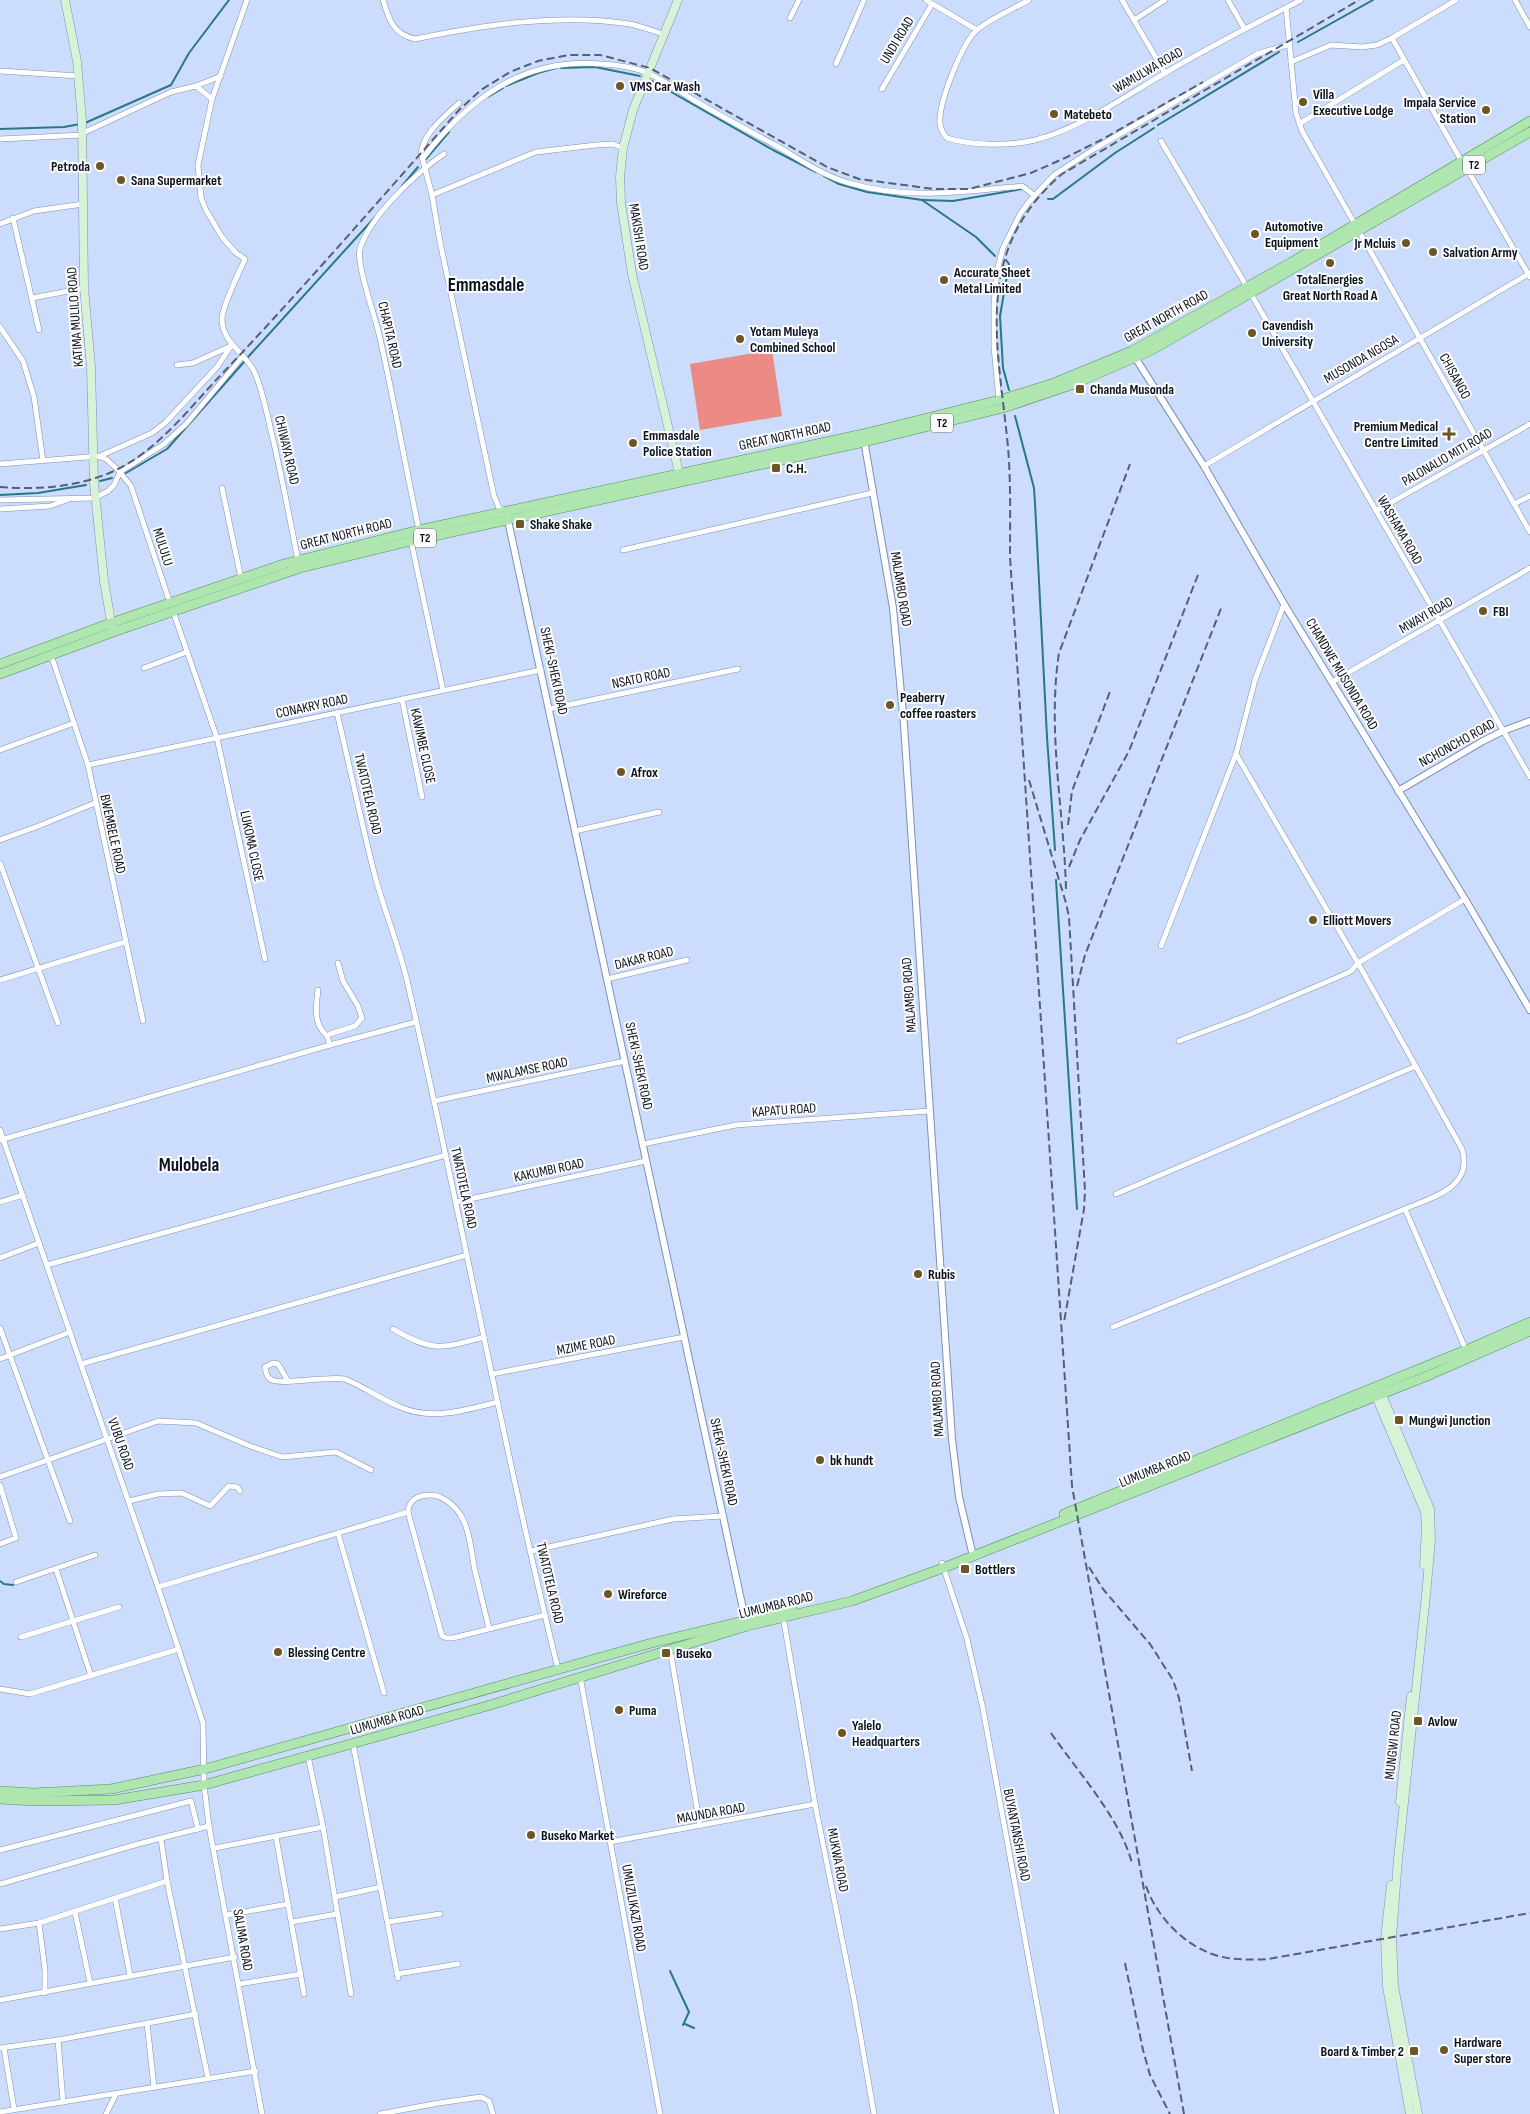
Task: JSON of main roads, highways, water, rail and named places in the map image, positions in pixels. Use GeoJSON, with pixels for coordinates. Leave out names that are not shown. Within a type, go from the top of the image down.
{"type":"FeatureCollection","features":[{"type":"Feature","properties":{"kind":"main road","name":"KATIMA MULILO ROAD"},"geometry":{"type":"LineString","coordinates":[[65,0],[79,76],[82,129],[84,288],[91,367],[95,498],[112,628]]}},
{"type":"Feature","properties":{"kind":"main road","name":"MAKISHI ROAD"},"geometry":{"type":"LineString","coordinates":[[678,0],[633,110],[623,148],[620,189],[628,250],[680,477]]}},
{"type":"Feature","properties":{"kind":"main road","name":"GREAT NORTH ROAD"},"geometry":{"type":"LineString","coordinates":[[1465,165],[1530,121]]}},
{"type":"Feature","properties":{"kind":"main road","name":"GREAT NORTH ROAD"},"geometry":{"type":"LineString","coordinates":[[0,664],[299,564],[411,542],[508,516],[1016,404],[1074,384],[1133,355],[1465,165],[1530,132]]}},
{"type":"Feature","properties":{"kind":"main road","name":"GREAT NORTH ROAD"},"geometry":{"type":"LineString","coordinates":[[1248,290],[1280,277],[1357,228]]}},
{"type":"Feature","properties":{"kind":"main road","name":"GREAT NORTH ROAD"},"geometry":{"type":"LineString","coordinates":[[863,438],[999,400],[1133,355]]}},
{"type":"Feature","properties":{"kind":"main road","name":"GREAT NORTH ROAD"},"geometry":{"type":"LineString","coordinates":[[171,607],[241,578],[299,564],[419,530],[508,516]]}},
{"type":"Feature","properties":{"kind":"main road","name":"GREAT NORTH ROAD"},"geometry":{"type":"LineString","coordinates":[[0,674],[51,655],[112,628]]}},
{"type":"Feature","properties":{"kind":"main road","name":"LUMUMBA ROAD"},"geometry":{"type":"LineString","coordinates":[[1377,1391],[1530,1322]]}},
{"type":"Feature","properties":{"kind":"main road","name":"LUMUMBA ROAD"},"geometry":{"type":"LineString","coordinates":[[0,1791],[34,1792],[112,1789],[204,1769],[559,1670],[851,1595],[942,1566],[1377,1391],[1466,1360],[1530,1331]]}},
{"type":"Feature","properties":{"kind":"main road","name":"MUNGWI ROAD"},"geometry":{"type":"LineString","coordinates":[[1377,1391],[1423,1506],[1426,1521],[1421,1594],[1385,1938],[1387,1987],[1410,2114]]}},
{"type":"Feature","properties":{"kind":"main road","name":"MUNGWI ROAD"},"geometry":{"type":"LineString","coordinates":[[1377,1391],[1430,1509],[1431,1517],[1426,1595],[1398,1859],[1392,1937],[1394,1986],[1418,2114]]}},
{"type":"Feature","properties":{"kind":"main road","name":"LUMUMBA ROAD"},"geometry":{"type":"LineString","coordinates":[[0,1799],[34,1801],[114,1800],[204,1786],[487,1706],[746,1622]]}},
{"type":"Feature","properties":{"kind":"waterway"},"geometry":{"type":"LineString","coordinates":[[85,123],[171,85],[189,53],[229,0]]}},
{"type":"Feature","properties":{"kind":"waterway"},"geometry":{"type":"LineString","coordinates":[[1298,42],[1373,0]]}},
{"type":"Feature","properties":{"kind":"waterway"},"geometry":{"type":"LineString","coordinates":[[1158,125],[1279,52]]}},
{"type":"Feature","properties":{"kind":"waterway"},"geometry":{"type":"LineString","coordinates":[[561,68],[595,67],[640,76]]}},
{"type":"Feature","properties":{"kind":"waterway"},"geometry":{"type":"LineString","coordinates":[[506,86],[556,68]]}},
{"type":"Feature","properties":{"kind":"waterway"},"geometry":{"type":"LineString","coordinates":[[652,81],[773,150],[816,172]]}},
{"type":"Feature","properties":{"kind":"waterway"},"geometry":{"type":"LineString","coordinates":[[488,97],[503,88]]}},
{"type":"Feature","properties":{"kind":"waterway"},"geometry":{"type":"LineString","coordinates":[[0,129],[64,127],[80,124]]}},
{"type":"Feature","properties":{"kind":"waterway"},"geometry":{"type":"LineString","coordinates":[[1048,199],[1053,199],[1115,153],[1154,128]]}},
{"type":"Feature","properties":{"kind":"waterway"},"geometry":{"type":"LineString","coordinates":[[426,159],[449,132]]}},
{"type":"Feature","properties":{"kind":"waterway"},"geometry":{"type":"LineString","coordinates":[[402,186],[418,167]]}},
{"type":"Feature","properties":{"kind":"waterway"},"geometry":{"type":"LineString","coordinates":[[824,176],[839,184],[867,192],[922,200],[976,237],[995,256]]}},
{"type":"Feature","properties":{"kind":"waterway"},"geometry":{"type":"LineString","coordinates":[[923,200],[953,201],[1022,189]]}},
{"type":"Feature","properties":{"kind":"waterway"},"geometry":{"type":"LineString","coordinates":[[248,357],[376,216]]}},
{"type":"Feature","properties":{"kind":"waterway"},"geometry":{"type":"LineString","coordinates":[[1006,260],[1009,264],[1000,316],[1003,368],[1009,390]]}},
{"type":"Feature","properties":{"kind":"waterway"},"geometry":{"type":"LineString","coordinates":[[126,473],[167,449],[244,362]]}},
{"type":"Feature","properties":{"kind":"waterway"},"geometry":{"type":"LineString","coordinates":[[1015,416],[1034,488],[1055,850]]}},
{"type":"Feature","properties":{"kind":"waterway"},"geometry":{"type":"LineString","coordinates":[[100,481],[112,478]]}},
{"type":"Feature","properties":{"kind":"waterway"},"geometry":{"type":"LineString","coordinates":[[0,495],[38,493],[86,485]]}},
{"type":"Feature","properties":{"kind":"waterway"},"geometry":{"type":"LineString","coordinates":[[1056,880],[1077,1209]]}},
{"type":"Feature","properties":{"kind":"waterway"},"geometry":{"type":"LineString","coordinates":[[0,1581],[4,1584],[13,1585]]}},
{"type":"Feature","properties":{"kind":"waterway"},"geometry":{"type":"LineString","coordinates":[[670,1971],[689,2012],[683,2025]]}},
{"type":"Feature","properties":{"kind":"waterway"},"geometry":{"type":"LineString","coordinates":[[685,2024],[694,2028]]}},
{"type":"Feature","properties":{"kind":"railway"},"geometry":{"type":"LineString","coordinates":[[1184,2114],[1072,1486],[1010,557],[1009,461],[997,335],[998,300],[1003,267],[1014,235],[1033,204],[1062,174],[1359,0]]}},
{"type":"Feature","properties":{"kind":"railway"},"geometry":{"type":"LineString","coordinates":[[0,487],[60,486],[90,480],[118,469],[146,451],[184,416],[280,312],[460,109],[481,90],[510,72],[538,61],[569,55],[600,55],[650,68],[827,167],[859,179],[934,189],[969,189],[1031,173],[1101,140],[1203,82]]}},
{"type":"Feature","properties":{"kind":"railway"},"geometry":{"type":"LineString","coordinates":[[1066,889],[1055,741],[1056,682],[1059,653],[1130,464]]}},
{"type":"Feature","properties":{"kind":"railway"},"geometry":{"type":"LineString","coordinates":[[1069,867],[1080,840],[1129,751],[1198,575]]}},
{"type":"Feature","properties":{"kind":"railway"},"geometry":{"type":"LineString","coordinates":[[1077,986],[1085,955],[1222,606]]}},
{"type":"Feature","properties":{"kind":"railway"},"geometry":{"type":"LineString","coordinates":[[1068,825],[1072,791],[1111,689]]}},
{"type":"Feature","properties":{"kind":"railway"},"geometry":{"type":"LineString","coordinates":[[1029,780],[1069,917],[1085,1191],[1084,1209],[1064,1322]]}},
{"type":"Feature","properties":{"kind":"railway"},"geometry":{"type":"LineString","coordinates":[[1089,1567],[1103,1589],[1150,1644],[1173,1680],[1179,1698],[1192,1771]]}},
{"type":"Feature","properties":{"kind":"railway"},"geometry":{"type":"LineString","coordinates":[[1051,1733],[1108,1812],[1118,1829],[1132,1863]]}},
{"type":"Feature","properties":{"kind":"railway"},"geometry":{"type":"LineString","coordinates":[[1146,1886],[1157,1909],[1165,1920],[1174,1930],[1195,1946],[1218,1956],[1249,1960],[1268,1959],[1530,1913]]}},
{"type":"Feature","properties":{"kind":"railway"},"geometry":{"type":"LineString","coordinates":[[1125,1963],[1150,2075],[1170,2114]]}},
{"type":"Feature","properties":{"kind":"place","name":"VMS Car Wash"},"geometry":{"type":"Point","coordinates":[620,86]}},
{"type":"Feature","properties":{"kind":"place","name":"Villa Executive Lodge"},"geometry":{"type":"Point","coordinates":[1303,102]}},
{"type":"Feature","properties":{"kind":"place","name":"Impala Service Station"},"geometry":{"type":"Point","coordinates":[1486,110]}},
{"type":"Feature","properties":{"kind":"place","name":"Matebeto"},"geometry":{"type":"Point","coordinates":[1054,114]}},
{"type":"Feature","properties":{"kind":"place","name":"Petroda"},"geometry":{"type":"Point","coordinates":[100,166]}},
{"type":"Feature","properties":{"kind":"place","name":"Sana Supermarket"},"geometry":{"type":"Point","coordinates":[121,180]}},
{"type":"Feature","properties":{"kind":"place","name":"Automotive Equipment"},"geometry":{"type":"Point","coordinates":[1255,234]}},
{"type":"Feature","properties":{"kind":"place","name":"Jr Mcluis"},"geometry":{"type":"Point","coordinates":[1406,243]}},
{"type":"Feature","properties":{"kind":"place","name":"Salvation Army"},"geometry":{"type":"Point","coordinates":[1433,252]}},
{"type":"Feature","properties":{"kind":"place","name":"TotalEnergies Great North Road A"},"geometry":{"type":"Point","coordinates":[1330,263]}},
{"type":"Feature","properties":{"kind":"place","name":"Accurate Sheet Metal Limited"},"geometry":{"type":"Point","coordinates":[944,280]}},
{"type":"Feature","properties":{"kind":"place","name":"Cavendish University"},"geometry":{"type":"Point","coordinates":[1252,333]}},
{"type":"Feature","properties":{"kind":"place","name":"Yotam Muleya Combined School"},"geometry":{"type":"Point","coordinates":[740,339]}},
{"type":"Feature","properties":{"kind":"place","name":"Chanda Musonda"},"geometry":{"type":"Point","coordinates":[1080,389]}},
{"type":"Feature","properties":{"kind":"place","name":"Premium Medical Centre Limited"},"geometry":{"type":"Point","coordinates":[1449,434]}},
{"type":"Feature","properties":{"kind":"place","name":"Emmasdale Police Station"},"geometry":{"type":"Point","coordinates":[633,443]}},
{"type":"Feature","properties":{"kind":"place","name":"C.H."},"geometry":{"type":"Point","coordinates":[776,468]}},
{"type":"Feature","properties":{"kind":"place","name":"Shake Shake"},"geometry":{"type":"Point","coordinates":[520,524]}},
{"type":"Feature","properties":{"kind":"place","name":"FBI"},"geometry":{"type":"Point","coordinates":[1483,611]}},
{"type":"Feature","properties":{"kind":"place","name":"Peaberry coffee roasters"},"geometry":{"type":"Point","coordinates":[890,705]}},
{"type":"Feature","properties":{"kind":"place","name":"Afrox"},"geometry":{"type":"Point","coordinates":[621,772]}},
{"type":"Feature","properties":{"kind":"place","name":"Elliott Movers"},"geometry":{"type":"Point","coordinates":[1313,920]}},
{"type":"Feature","properties":{"kind":"place","name":"Rubis"},"geometry":{"type":"Point","coordinates":[918,1274]}},
{"type":"Feature","properties":{"kind":"place","name":"Mungwi Junction"},"geometry":{"type":"Point","coordinates":[1399,1420]}},
{"type":"Feature","properties":{"kind":"place","name":"bk hundt"},"geometry":{"type":"Point","coordinates":[820,1460]}},
{"type":"Feature","properties":{"kind":"place","name":"Bottlers"},"geometry":{"type":"Point","coordinates":[965,1569]}},
{"type":"Feature","properties":{"kind":"place","name":"Wireforce"},"geometry":{"type":"Point","coordinates":[608,1594]}},
{"type":"Feature","properties":{"kind":"place","name":"Blessing Centre"},"geometry":{"type":"Point","coordinates":[278,1652]}},
{"type":"Feature","properties":{"kind":"place","name":"Buseko"},"geometry":{"type":"Point","coordinates":[666,1653]}},
{"type":"Feature","properties":{"kind":"place","name":"Puma"},"geometry":{"type":"Point","coordinates":[619,1710]}},
{"type":"Feature","properties":{"kind":"place","name":"Avlow"},"geometry":{"type":"Point","coordinates":[1418,1721]}},
{"type":"Feature","properties":{"kind":"place","name":"Yalelo Headquarters"},"geometry":{"type":"Point","coordinates":[842,1733]}},
{"type":"Feature","properties":{"kind":"place","name":"Buseko Market"},"geometry":{"type":"Point","coordinates":[531,1835]}},
{"type":"Feature","properties":{"kind":"place","name":"Hardware Super store"},"geometry":{"type":"Point","coordinates":[1444,2050]}},
{"type":"Feature","properties":{"kind":"place","name":"Board & Timber 2"},"geometry":{"type":"Point","coordinates":[1414,2051]}},
{"type":"Feature","properties":{"kind":"district","name":"Emmasdale"},"geometry":{"type":"Point","coordinates":[486,285]}},
{"type":"Feature","properties":{"kind":"district","name":"Mulobela"},"geometry":{"type":"Point","coordinates":[189,1165]}}]}
